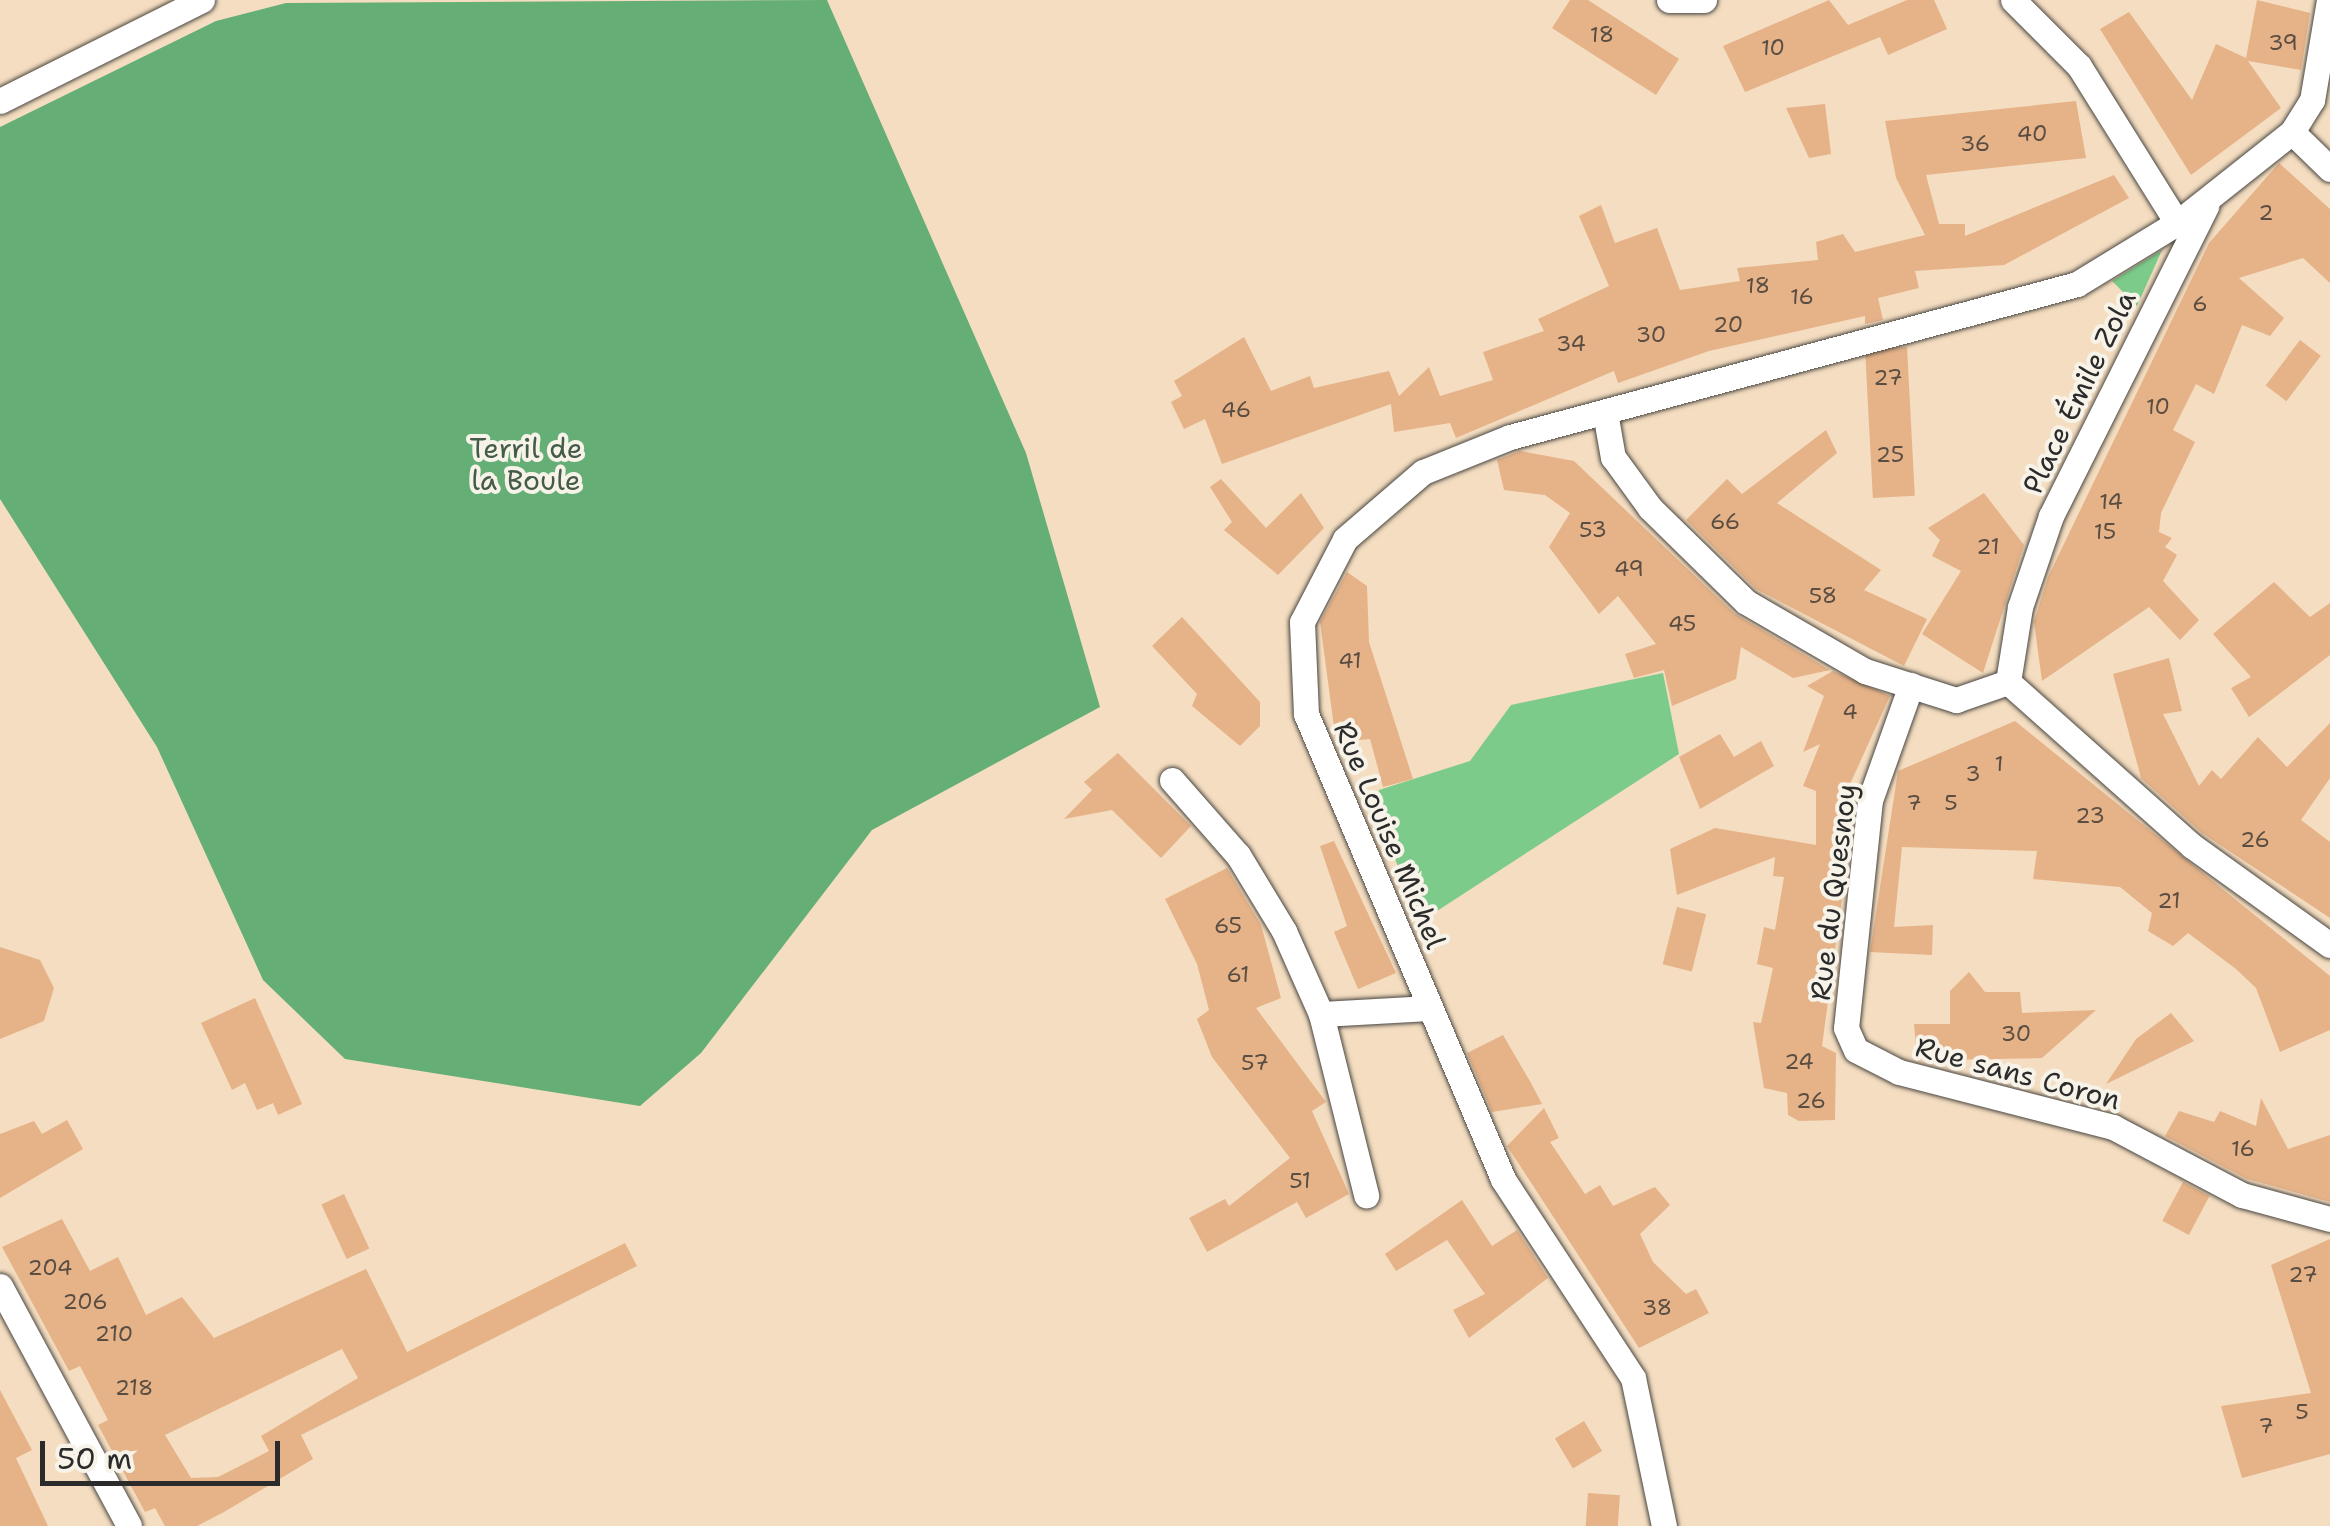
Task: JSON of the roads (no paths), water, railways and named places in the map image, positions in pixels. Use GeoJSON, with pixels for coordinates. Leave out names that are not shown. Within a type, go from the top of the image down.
{"type":"FeatureCollection","features":[{"type":"Feature","properties":{"kind":"street"},"geometry":{"type":"LineString","coordinates":[[0,101],[202,0]]}},
{"type":"Feature","properties":{"kind":"street"},"geometry":{"type":"LineString","coordinates":[[1669,0],[1704,0]]}},
{"type":"Feature","properties":{"kind":"street"},"geometry":{"type":"LineString","coordinates":[[2013,0],[2079,66],[2177,223]]}},
{"type":"Feature","properties":{"kind":"street"},"geometry":{"type":"LineString","coordinates":[[2329,0],[2312,100],[2292,132],[2330,169]]}},
{"type":"Feature","properties":{"kind":"street","name":"Place Émile Zola"},"geometry":{"type":"LineString","coordinates":[[1925,319],[2077,284],[2177,223],[2292,132]]}},
{"type":"Feature","properties":{"kind":"street","name":"Place Émile Zola"},"geometry":{"type":"LineString","coordinates":[[2008,682],[2020,607],[2050,516],[2212,194]]}},
{"type":"Feature","properties":{"kind":"street","name":"Rue Louise Michel"},"geometry":{"type":"LineString","coordinates":[[1664,1526],[1633,1378],[1503,1178],[1306,714],[1302,622],[1345,539],[1423,472],[1510,437],[1606,418],[1925,319]]}},
{"type":"Feature","properties":{"kind":"street"},"geometry":{"type":"LineString","coordinates":[[1606,418],[1613,457],[1650,508],[1746,602],[1865,672],[1956,700],[2008,682],[2192,846],[2330,945]]}},
{"type":"Feature","properties":{"kind":"street","name":"Rue du Quesnoy"},"geometry":{"type":"LineString","coordinates":[[1856,1050],[1846,1028],[1870,800],[1911,686]]}},
{"type":"Feature","properties":{"kind":"street"},"geometry":{"type":"LineString","coordinates":[[1172,780],[1238,855],[1321,1014],[1366,1195]]}},
{"type":"Feature","properties":{"kind":"street"},"geometry":{"type":"LineString","coordinates":[[1321,1014],[1430,1008]]}},
{"type":"Feature","properties":{"kind":"street","name":"Rue sans Coron"},"geometry":{"type":"LineString","coordinates":[[1856,1050],[1899,1072],[2113,1127],[2242,1195],[2330,1219]]}},
{"type":"Feature","properties":{"kind":"street"},"geometry":{"type":"LineString","coordinates":[[2,1298],[129,1526]]}},
{"type":"Feature","properties":{"kind":"park label","name":"Terril de la Boule"},"geometry":{"type":"Point","coordinates":[526,464]}}]}
